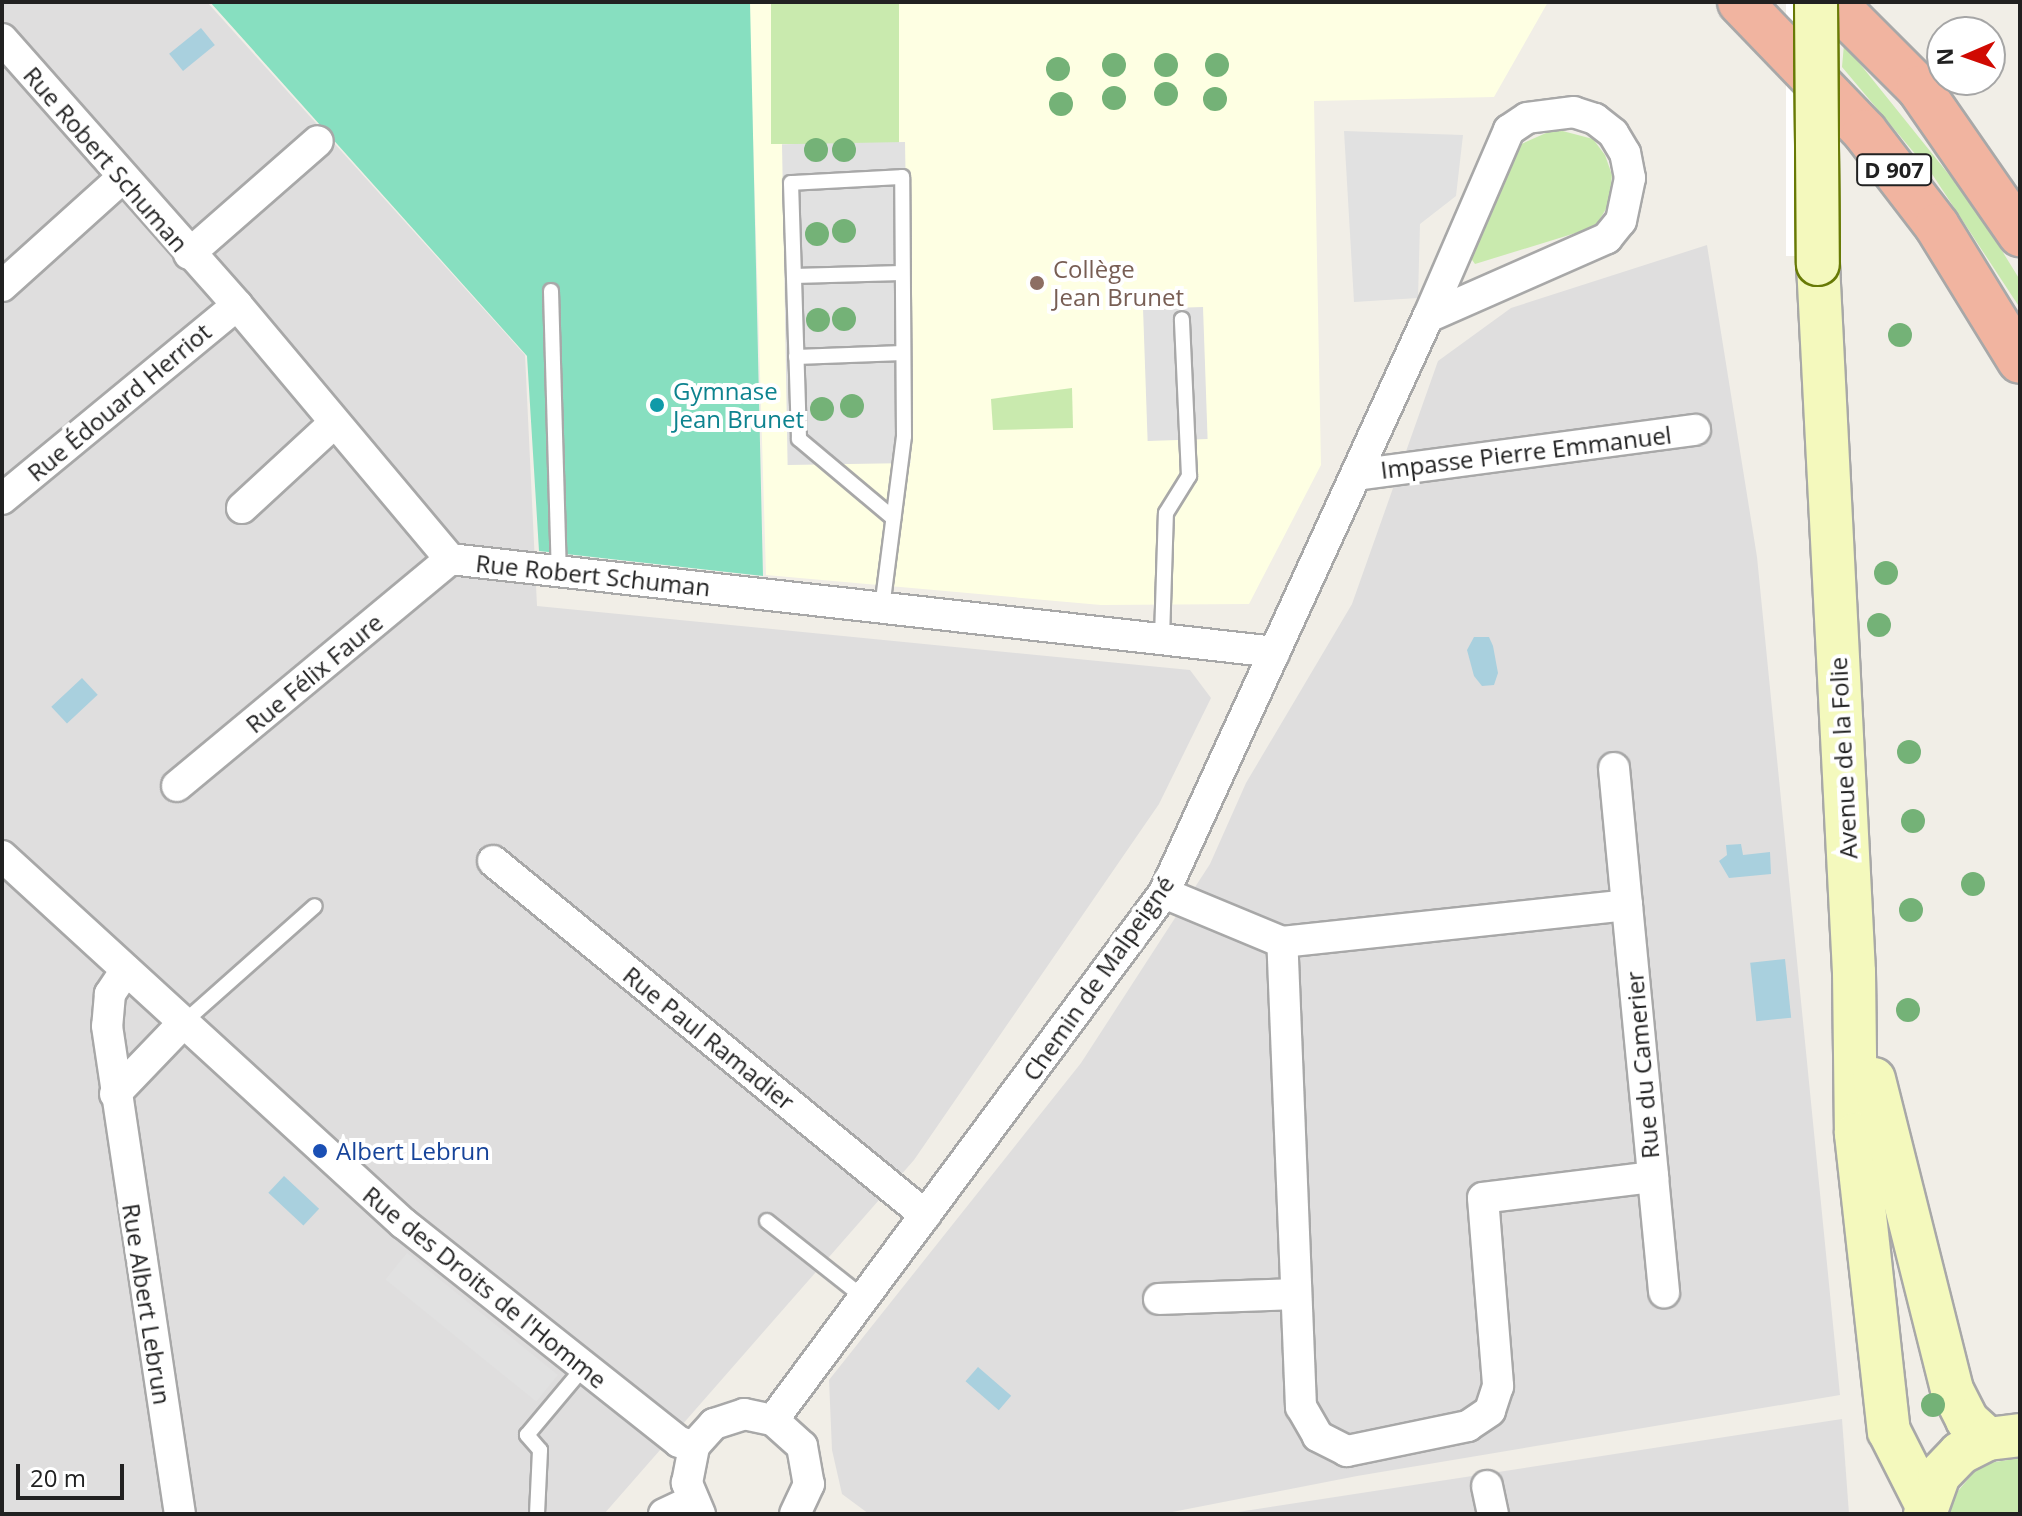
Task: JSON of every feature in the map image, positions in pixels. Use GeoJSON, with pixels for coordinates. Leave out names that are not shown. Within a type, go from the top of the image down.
{"type":"FeatureCollection","features":[{"type":"Feature","properties":{"kind":"highway","name":"D 907"},"geometry":{"type":"LineString","coordinates":[[1740,2],[1865,132],[1937,226],[2020,361]]}},
{"type":"Feature","properties":{"kind":"highway","name":"D 907"},"geometry":{"type":"LineString","coordinates":[[1833,2],[1919,88],[2020,234]]}},
{"type":"Feature","properties":{"kind":"highway"},"geometry":{"type":"LineString","coordinates":[[1848,2],[1919,88]]}},
{"type":"Feature","properties":{"kind":"main road","name":"Avenue de la Folie"},"geometry":{"type":"LineString","coordinates":[[1816,2],[1818,264],[1854,972],[1856,1134],[1889,1431],[1925,1509]]}},
{"type":"Feature","properties":{"kind":"main road"},"geometry":{"type":"LineString","coordinates":[[1854,972],[1882,1122],[1952,1390],[1967,1420],[2004,1437]]}},
{"type":"Feature","properties":{"kind":"main road"},"geometry":{"type":"LineString","coordinates":[[1925,1509],[1939,1475],[1960,1453],[2004,1437]]}},
{"type":"Feature","properties":{"kind":"street","name":"Rue Robert Schuman"},"geometry":{"type":"LineString","coordinates":[[5,50],[237,305],[450,559],[1275,652]]}},
{"type":"Feature","properties":{"kind":"street","name":"Chemin de Malpeigné"},"geometry":{"type":"LineString","coordinates":[[773,1420],[1164,893],[1428,317],[1509,130],[1527,118],[1574,112],[1595,119],[1613,133],[1625,153],[1630,178],[1628,205],[1607,238],[1428,317]]}},
{"type":"Feature","properties":{"kind":"street"},"geometry":{"type":"LineString","coordinates":[[189,254],[318,141]]}},
{"type":"Feature","properties":{"kind":"street"},"geometry":{"type":"LineString","coordinates":[[2,286],[122,178]]}},
{"type":"Feature","properties":{"kind":"street","name":"Rue Édouard Herriot"},"geometry":{"type":"LineString","coordinates":[[2,499],[237,305]]}},
{"type":"Feature","properties":{"kind":"street"},"geometry":{"type":"LineString","coordinates":[[242,508],[334,423]]}},
{"type":"Feature","properties":{"kind":"street","name":"Impasse Pierre Emmanuel"},"geometry":{"type":"LineString","coordinates":[[1356,475],[1695,430]]}},
{"type":"Feature","properties":{"kind":"street","name":"Rue Félix Faure"},"geometry":{"type":"LineString","coordinates":[[177,786],[450,559]]}},
{"type":"Feature","properties":{"kind":"street","name":"Rue du Camerier"},"geometry":{"type":"LineString","coordinates":[[1282,942],[1301,1407],[1318,1436],[1347,1451],[1468,1426],[1490,1411],[1498,1386],[1483,1198],[1653,1177],[1614,768]]}},
{"type":"Feature","properties":{"kind":"street","name":"Rue des Droits de l'Homme"},"geometry":{"type":"LineString","coordinates":[[2,856],[403,1223],[679,1442],[694,1446]]}},
{"type":"Feature","properties":{"kind":"street","name":"Rue Paul Ramadier"},"geometry":{"type":"LineString","coordinates":[[493,861],[925,1215]]}},
{"type":"Feature","properties":{"kind":"street"},"geometry":{"type":"LineString","coordinates":[[1164,893],[1282,942],[1627,905]]}},
{"type":"Feature","properties":{"kind":"street","name":"Rue Albert Lebrun"},"geometry":{"type":"LineString","coordinates":[[126,970],[110,994],[107,1026],[180,1514]]}},
{"type":"Feature","properties":{"kind":"street"},"geometry":{"type":"LineString","coordinates":[[115,1094],[183,1023]]}},
{"type":"Feature","properties":{"kind":"street"},"geometry":{"type":"LineString","coordinates":[[1653,1177],[1664,1292]]}},
{"type":"Feature","properties":{"kind":"street"},"geometry":{"type":"LineString","coordinates":[[1159,1299],[1296,1294]]}},
{"type":"Feature","properties":{"kind":"street"},"geometry":{"type":"LineString","coordinates":[[664,1514],[696,1508],[687,1464],[694,1446],[714,1424],[729,1417],[759,1415],[773,1420],[802,1446],[808,1465],[809,1484],[795,1514]]}},
{"type":"Feature","properties":{"kind":"lane"},"geometry":{"type":"LineString","coordinates":[[882,608],[904,436],[902,177],[791,183],[799,439],[893,518]]}},
{"type":"Feature","properties":{"kind":"lane"},"geometry":{"type":"LineString","coordinates":[[794,276],[902,273]]}},
{"type":"Feature","properties":{"kind":"lane"},"geometry":{"type":"LineString","coordinates":[[551,291],[559,572]]}},
{"type":"Feature","properties":{"kind":"lane"},"geometry":{"type":"LineString","coordinates":[[1162,638],[1166,513],[1189,476],[1182,319]]}},
{"type":"Feature","properties":{"kind":"lane"},"geometry":{"type":"LineString","coordinates":[[796,357],[903,353]]}},
{"type":"Feature","properties":{"kind":"lane"},"geometry":{"type":"LineString","coordinates":[[183,1023],[315,906]]}},
{"type":"Feature","properties":{"kind":"lane"},"geometry":{"type":"LineString","coordinates":[[767,1221],[864,1298]]}},
{"type":"Feature","properties":{"kind":"lane"},"geometry":{"type":"LineString","coordinates":[[537,1514],[540,1450],[527,1435],[584,1367]]}},
{"type":"Feature","properties":{"kind":"shaded area"},"geometry":{"type":"Polygon","coordinates":[[[2,2],[207,2],[525,355],[537,606],[1190,670],[1211,698],[1159,804],[914,1160],[604,1514],[2,1514],[2,2]]]}},
{"type":"Feature","properties":{"kind":"shaded area","name":"Collège Jean Brunet"},"geometry":{"type":"Polygon","coordinates":[[[749,2],[1548,2],[1494,97],[1314,101],[1321,465],[1249,604],[1101,605],[766,575],[749,2]]]}},
{"type":"Feature","properties":{"kind":"shaded area"},"geometry":{"type":"Polygon","coordinates":[[[1344,131],[1463,135],[1456,196],[1420,224],[1418,298],[1354,302],[1344,131]]]}},
{"type":"Feature","properties":{"kind":"shaded area"},"geometry":{"type":"Polygon","coordinates":[[[905,142],[911,463],[788,465],[782,144],[905,142]]]}},
{"type":"Feature","properties":{"kind":"shaded area"},"geometry":{"type":"Polygon","coordinates":[[[1707,245],[1757,557],[1840,1395],[1357,1476],[1162,1514],[869,1514],[842,1494],[832,1450],[829,1380],[1081,1063],[1210,864],[1246,783],[1352,604],[1438,361],[1511,308],[1707,245]]]}},
{"type":"Feature","properties":{"kind":"shaded area"},"geometry":{"type":"Polygon","coordinates":[[[1203,307],[1208,439],[1148,441],[1143,309],[1203,307]]]}},
{"type":"Feature","properties":{"kind":"shaded area"},"geometry":{"type":"Polygon","coordinates":[[[407,1253],[558,1375],[536,1402],[386,1279],[407,1253]]]}},
{"type":"Feature","properties":{"kind":"shaded area"},"geometry":{"type":"Polygon","coordinates":[[[1842,1419],[1849,1514],[1225,1514],[1842,1419]]]}},
{"type":"Feature","properties":{"kind":"green space"},"geometry":{"type":"Polygon","coordinates":[[[210,2],[750,2],[763,576],[539,551],[527,356],[210,2]]]}},
{"type":"Feature","properties":{"kind":"green space"},"geometry":{"type":"Polygon","coordinates":[[[771,2],[899,2],[899,144],[771,144],[771,2]]]}},
{"type":"Feature","properties":{"kind":"green space"},"geometry":{"type":"Polygon","coordinates":[[[1844,44],[1975,207],[2020,280],[2020,308],[1932,174],[1842,67],[1844,44]]]}},
{"type":"Feature","properties":{"kind":"green space"},"geometry":{"type":"Polygon","coordinates":[[[1555,129],[1593,139],[1605,155],[1612,175],[1609,204],[1595,227],[1475,264],[1470,257],[1517,146],[1555,129]]]}},
{"type":"Feature","properties":{"kind":"green space"},"geometry":{"type":"Polygon","coordinates":[[[1072,388],[1073,428],[993,430],[991,399],[1072,388]]]}},
{"type":"Feature","properties":{"kind":"green space"},"geometry":{"type":"Polygon","coordinates":[[[2020,1458],[2020,1514],[1947,1514],[1953,1497],[1974,1472],[1989,1463],[2020,1458]]]}},
{"type":"Feature","properties":{"kind":"water"},"geometry":{"type":"Polygon","coordinates":[[[201,28],[215,45],[183,71],[169,54],[201,28]]]}},
{"type":"Feature","properties":{"kind":"water"},"geometry":{"type":"Polygon","coordinates":[[[1474,637],[1489,637],[1493,646],[1498,673],[1494,685],[1482,686],[1474,676],[1467,650],[1474,637]]]}},
{"type":"Feature","properties":{"kind":"water"},"geometry":{"type":"Polygon","coordinates":[[[82,678],[98,695],[67,723],[51,707],[82,678]]]}},
{"type":"Feature","properties":{"kind":"water"},"geometry":{"type":"Polygon","coordinates":[[[1741,844],[1743,855],[1770,852],[1771,874],[1729,878],[1719,861],[1727,855],[1726,845],[1741,844]]]}},
{"type":"Feature","properties":{"kind":"water"},"geometry":{"type":"Polygon","coordinates":[[[1785,959],[1791,1018],[1756,1021],[1750,963],[1785,959]]]}},
{"type":"Feature","properties":{"kind":"water"},"geometry":{"type":"Polygon","coordinates":[[[284,1176],[319,1209],[303,1226],[268,1193],[284,1176]]]}},
{"type":"Feature","properties":{"kind":"water"},"geometry":{"type":"Polygon","coordinates":[[[978,1367],[1011,1396],[999,1410],[966,1381],[978,1367]]]}},
{"type":"Feature","properties":{"kind":"pier"},"geometry":{"type":"Polygon","coordinates":[[[1786,2],[1839,2],[1839,256],[1786,256],[1786,2]]]}},
{"type":"Feature","properties":{"kind":"place","name":"Collège Jean Brunet"},"geometry":{"type":"Point","coordinates":[1037,283]}},
{"type":"Feature","properties":{"kind":"place","name":"Gymnase Jean Brunet"},"geometry":{"type":"Point","coordinates":[657,405]}},
{"type":"Feature","properties":{"kind":"place","name":"Albert Lebrun"},"geometry":{"type":"Point","coordinates":[320,1151]}}]}
